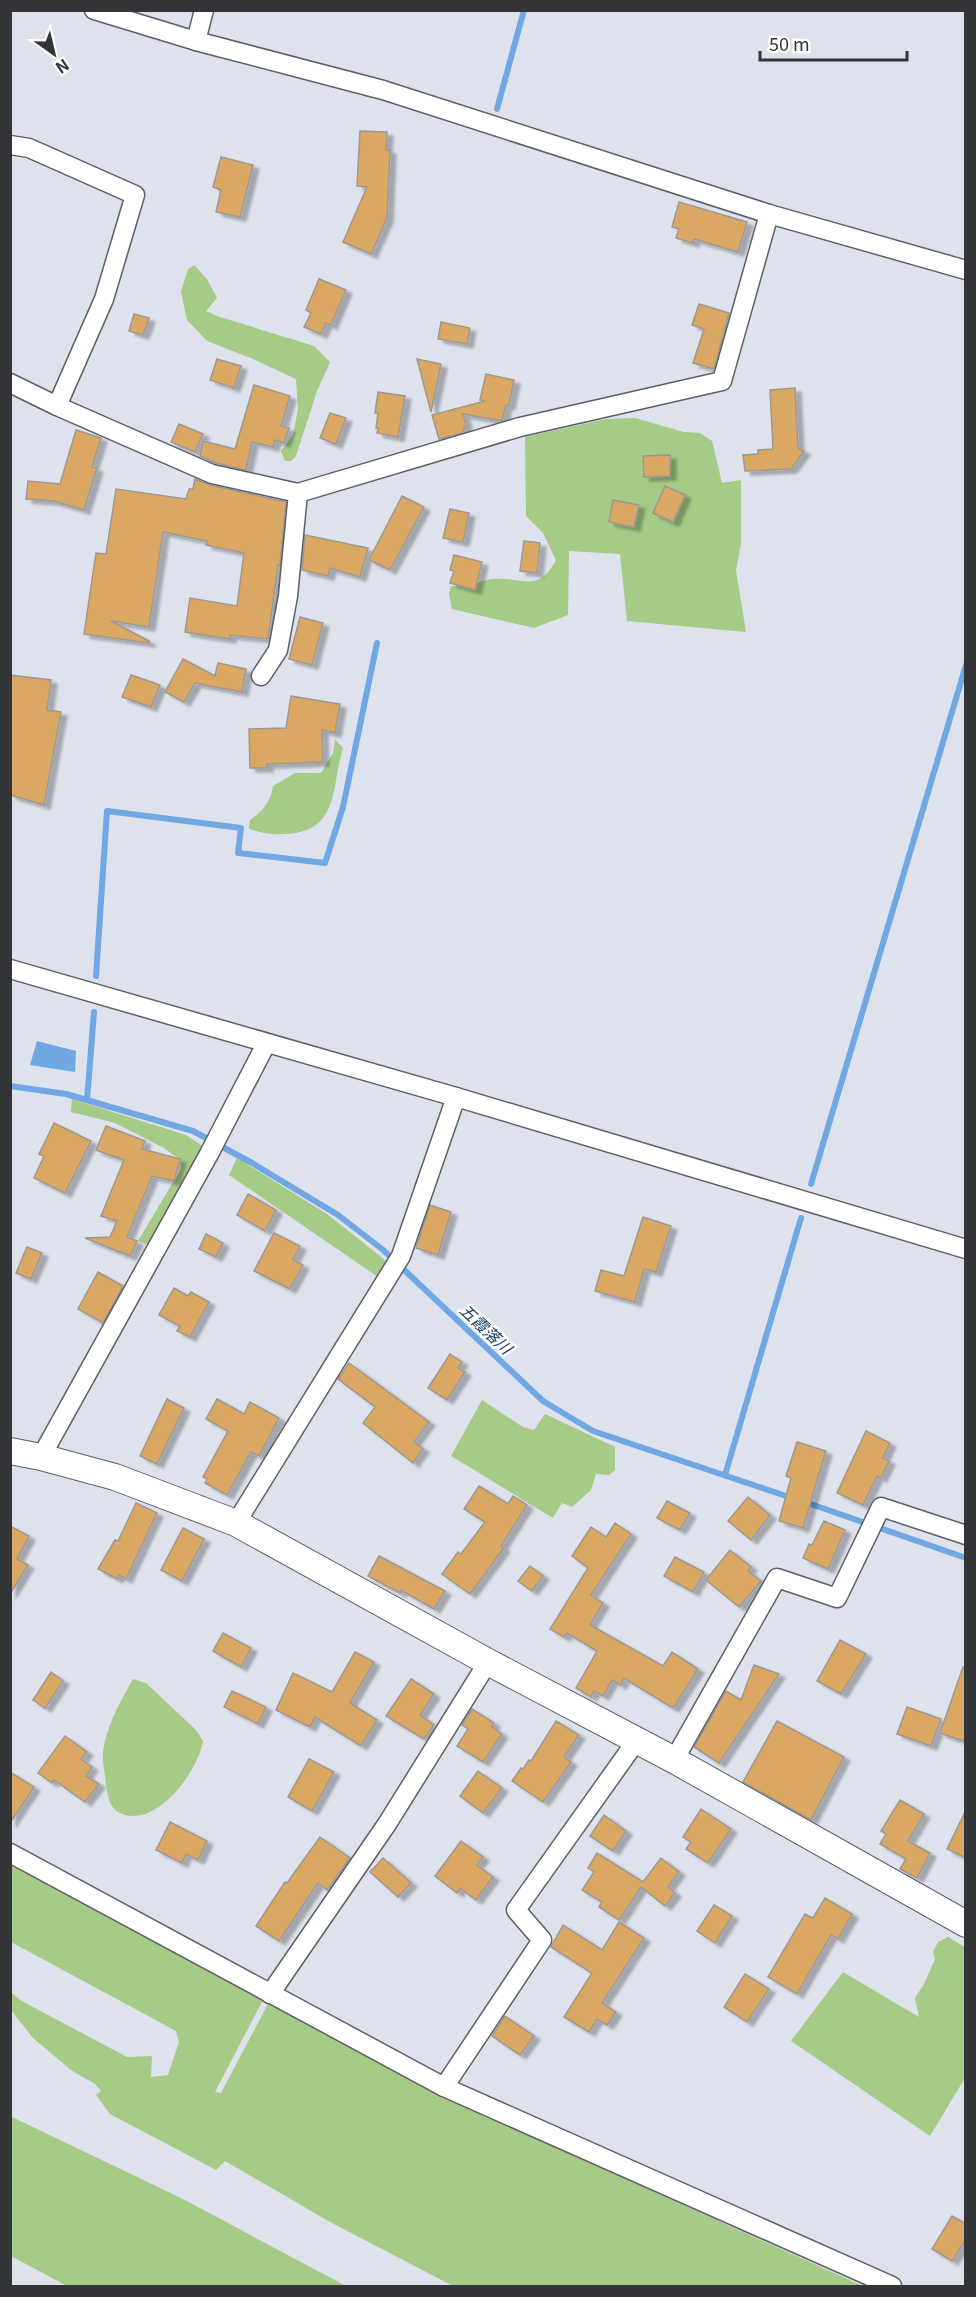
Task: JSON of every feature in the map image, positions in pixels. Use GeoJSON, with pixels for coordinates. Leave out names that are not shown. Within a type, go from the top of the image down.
{"type":"FeatureCollection","features":[{"type":"Feature","properties":{"kind":"street"},"geometry":{"type":"LineString","coordinates":[[94,10],[196,41],[383,90],[769,214],[966,270]]}},
{"type":"Feature","properties":{"kind":"street"},"geometry":{"type":"LineString","coordinates":[[196,41],[204,10]]}},
{"type":"Feature","properties":{"kind":"street"},"geometry":{"type":"LineString","coordinates":[[10,145],[28,148],[135,195],[104,299],[57,406]]}},
{"type":"Feature","properties":{"kind":"street"},"geometry":{"type":"LineString","coordinates":[[10,383],[212,474],[298,494],[519,427],[722,381],[769,214]]}},
{"type":"Feature","properties":{"kind":"street"},"geometry":{"type":"LineString","coordinates":[[261,676],[278,650],[288,596],[298,494]]}},
{"type":"Feature","properties":{"kind":"street"},"geometry":{"type":"LineString","coordinates":[[10,969],[456,1097],[966,1249]]}},
{"type":"Feature","properties":{"kind":"street"},"geometry":{"type":"LineString","coordinates":[[41,1457],[209,1154],[266,1044]]}},
{"type":"Feature","properties":{"kind":"street"},"geometry":{"type":"LineString","coordinates":[[236,1523],[398,1262],[456,1097]]}},
{"type":"Feature","properties":{"kind":"street"},"geometry":{"type":"LineString","coordinates":[[10,1451],[115,1477],[236,1523],[488,1662],[674,1760],[966,1924]]}},
{"type":"Feature","properties":{"kind":"street"},"geometry":{"type":"LineString","coordinates":[[674,1760],[777,1578],[837,1598],[881,1508],[966,1535]]}},
{"type":"Feature","properties":{"kind":"street"},"geometry":{"type":"LineString","coordinates":[[270,1994],[387,1824],[488,1662]]}},
{"type":"Feature","properties":{"kind":"street"},"geometry":{"type":"LineString","coordinates":[[444,2088],[542,1940],[516,1910],[637,1740]]}},
{"type":"Feature","properties":{"kind":"street"},"geometry":{"type":"LineString","coordinates":[[10,1853],[444,2088],[892,2286]]}},
{"type":"Feature","properties":{"kind":"green space"},"geometry":{"type":"Polygon","coordinates":[[[194,265],[207,279],[217,298],[206,311],[314,346],[330,362],[317,391],[296,456],[291,461],[285,461],[281,451],[293,435],[298,409],[296,379],[207,341],[187,320],[181,292],[188,269],[194,265]]]}},
{"type":"Feature","properties":{"kind":"green space"},"geometry":{"type":"Polygon","coordinates":[[[635,418],[684,432],[700,433],[712,441],[722,483],[741,480],[741,544],[736,570],[746,632],[627,621],[620,554],[569,551],[568,615],[534,628],[452,609],[449,593],[451,586],[494,579],[529,582],[543,577],[556,560],[543,533],[526,516],[525,437],[606,419],[635,418]]]}},
{"type":"Feature","properties":{"kind":"green space"},"geometry":{"type":"Polygon","coordinates":[[[335,739],[343,748],[334,792],[324,816],[316,825],[303,831],[285,834],[258,832],[249,828],[250,820],[268,802],[273,786],[295,773],[321,773],[333,753],[335,739]]]}},
{"type":"Feature","properties":{"kind":"green space"},"geometry":{"type":"Polygon","coordinates":[[[72,1099],[186,1135],[204,1147],[149,1245],[138,1241],[181,1169],[180,1160],[164,1148],[115,1123],[71,1112],[72,1099]]]}},
{"type":"Feature","properties":{"kind":"green space"},"geometry":{"type":"Polygon","coordinates":[[[237,1158],[327,1214],[390,1264],[381,1279],[229,1175],[237,1158]]]}},
{"type":"Feature","properties":{"kind":"green space"},"geometry":{"type":"Polygon","coordinates":[[[482,1400],[523,1427],[534,1430],[545,1414],[615,1447],[615,1470],[609,1475],[596,1474],[591,1490],[572,1507],[562,1503],[553,1518],[451,1456],[482,1400]]]}},
{"type":"Feature","properties":{"kind":"green space"},"geometry":{"type":"Polygon","coordinates":[[[133,1679],[146,1683],[196,1730],[203,1741],[193,1768],[172,1796],[146,1814],[132,1816],[118,1812],[111,1803],[107,1791],[103,1755],[111,1723],[133,1679]]]}},
{"type":"Feature","properties":{"kind":"green space"},"geometry":{"type":"Polygon","coordinates":[[[10,1862],[263,2000],[215,2092],[221,2093],[269,2002],[432,2092],[863,2286],[453,2286],[330,2222],[225,2161],[216,2170],[110,2114],[96,2095],[101,2091],[95,2084],[71,2070],[33,2038],[11,2010],[11,1992],[20,2000],[127,2057],[152,2056],[151,2077],[168,2075],[179,2042],[176,2031],[11,1942],[10,1862]]]}},
{"type":"Feature","properties":{"kind":"green space"},"geometry":{"type":"Polygon","coordinates":[[[948,1937],[965,1947],[965,2078],[930,2136],[791,2041],[843,1972],[919,2017],[915,1998],[935,1959],[933,1952],[938,1942],[948,1937]]]}},
{"type":"Feature","properties":{"kind":"green space"},"geometry":{"type":"Polygon","coordinates":[[[10,2116],[183,2199],[346,2286],[67,2286],[11,2256],[10,2116]]]}},
{"type":"Feature","properties":{"kind":"water"},"geometry":{"type":"Polygon","coordinates":[[[37,1041],[76,1051],[75,1072],[30,1065],[37,1041]]]}},
{"type":"Feature","properties":{"kind":"building"},"geometry":{"type":"Polygon","coordinates":[[[360,131],[387,132],[386,150],[390,150],[387,218],[371,254],[343,242],[367,187],[357,186],[360,131]]]}},
{"type":"Feature","properties":{"kind":"building"},"geometry":{"type":"Polygon","coordinates":[[[221,157],[253,165],[240,217],[216,212],[221,190],[213,187],[221,157]]]}},
{"type":"Feature","properties":{"kind":"building"},"geometry":{"type":"Polygon","coordinates":[[[679,202],[747,222],[738,252],[694,239],[693,243],[676,238],[679,229],[672,227],[679,202]]]}},
{"type":"Feature","properties":{"kind":"building"},"geometry":{"type":"Polygon","coordinates":[[[319,279],[346,290],[331,325],[326,323],[321,334],[304,327],[311,313],[306,310],[319,279]]]}},
{"type":"Feature","properties":{"kind":"building"},"geometry":{"type":"Polygon","coordinates":[[[699,304],[729,313],[714,369],[693,363],[704,329],[692,325],[699,304]]]}},
{"type":"Feature","properties":{"kind":"building"},"geometry":{"type":"Polygon","coordinates":[[[134,314],[149,318],[143,335],[129,331],[134,314]]]}},
{"type":"Feature","properties":{"kind":"building"},"geometry":{"type":"Polygon","coordinates":[[[441,322],[470,328],[467,344],[438,339],[441,322]]]}},
{"type":"Feature","properties":{"kind":"building"},"geometry":{"type":"Polygon","coordinates":[[[217,359],[241,366],[234,388],[210,380],[217,359]]]}},
{"type":"Feature","properties":{"kind":"building"},"geometry":{"type":"Polygon","coordinates":[[[417,359],[441,364],[431,412],[417,359]]]}},
{"type":"Feature","properties":{"kind":"building"},"geometry":{"type":"Polygon","coordinates":[[[486,374],[514,380],[509,405],[506,405],[502,421],[463,414],[466,424],[462,433],[439,439],[432,415],[485,401],[480,400],[486,374]]]}},
{"type":"Feature","properties":{"kind":"building"},"geometry":{"type":"Polygon","coordinates":[[[254,385],[290,396],[281,426],[289,428],[284,443],[275,440],[273,447],[252,442],[246,470],[216,463],[200,456],[203,441],[235,449],[254,385]]]}},
{"type":"Feature","properties":{"kind":"building"},"geometry":{"type":"Polygon","coordinates":[[[795,388],[798,448],[804,451],[791,469],[745,471],[743,455],[758,454],[758,450],[773,449],[770,390],[795,388]]]}},
{"type":"Feature","properties":{"kind":"building"},"geometry":{"type":"Polygon","coordinates":[[[378,392],[405,396],[398,437],[377,433],[378,413],[375,413],[378,392]]]}},
{"type":"Feature","properties":{"kind":"building"},"geometry":{"type":"Polygon","coordinates":[[[330,413],[346,418],[336,444],[320,438],[330,413]]]}},
{"type":"Feature","properties":{"kind":"building"},"geometry":{"type":"Polygon","coordinates":[[[179,424],[203,434],[195,452],[171,442],[179,424]]]}},
{"type":"Feature","properties":{"kind":"building"},"geometry":{"type":"Polygon","coordinates":[[[76,430],[101,438],[92,467],[97,468],[84,510],[53,501],[26,499],[28,481],[60,484],[76,430]]]}},
{"type":"Feature","properties":{"kind":"building"},"geometry":{"type":"Polygon","coordinates":[[[670,455],[670,476],[644,477],[643,456],[670,455]]]}},
{"type":"Feature","properties":{"kind":"building"},"geometry":{"type":"Polygon","coordinates":[[[195,479],[210,485],[286,502],[280,566],[278,565],[268,639],[230,635],[230,639],[185,632],[190,598],[237,606],[244,553],[206,545],[207,541],[163,532],[149,627],[111,621],[149,643],[84,634],[96,553],[106,554],[116,489],[186,499],[189,489],[193,489],[195,479]]]}},
{"type":"Feature","properties":{"kind":"building"},"geometry":{"type":"Polygon","coordinates":[[[665,486],[685,495],[673,522],[653,513],[665,486]]]}},
{"type":"Feature","properties":{"kind":"building"},"geometry":{"type":"Polygon","coordinates":[[[402,496],[424,507],[390,570],[369,560],[402,496]]]}},
{"type":"Feature","properties":{"kind":"building"},"geometry":{"type":"Polygon","coordinates":[[[613,500],[639,505],[634,527],[609,522],[613,500]]]}},
{"type":"Feature","properties":{"kind":"building"},"geometry":{"type":"Polygon","coordinates":[[[450,509],[469,513],[463,542],[443,538],[450,509]]]}},
{"type":"Feature","properties":{"kind":"building"},"geometry":{"type":"Polygon","coordinates":[[[305,535],[368,548],[360,577],[330,568],[328,576],[302,570],[305,535]]]}},
{"type":"Feature","properties":{"kind":"building"},"geometry":{"type":"Polygon","coordinates":[[[524,541],[540,543],[537,573],[520,571],[524,541]]]}},
{"type":"Feature","properties":{"kind":"building"},"geometry":{"type":"Polygon","coordinates":[[[454,555],[482,562],[475,590],[450,583],[454,571],[450,570],[454,555]]]}},
{"type":"Feature","properties":{"kind":"building"},"geometry":{"type":"Polygon","coordinates":[[[300,617],[323,623],[312,665],[289,659],[300,617]]]}},
{"type":"Feature","properties":{"kind":"building"},"geometry":{"type":"Polygon","coordinates":[[[183,659],[215,676],[218,663],[246,669],[242,692],[195,683],[184,702],[165,692],[183,659]]]}},
{"type":"Feature","properties":{"kind":"building"},"geometry":{"type":"Polygon","coordinates":[[[10,675],[51,680],[47,710],[61,712],[44,805],[10,795],[10,675]]]}},
{"type":"Feature","properties":{"kind":"building"},"geometry":{"type":"Polygon","coordinates":[[[131,675],[160,685],[151,707],[122,697],[131,675]]]}},
{"type":"Feature","properties":{"kind":"building"},"geometry":{"type":"Polygon","coordinates":[[[291,696],[340,704],[335,733],[322,730],[323,762],[267,764],[267,768],[250,768],[249,729],[286,728],[291,696]]]}},
{"type":"Feature","properties":{"kind":"building"},"geometry":{"type":"Polygon","coordinates":[[[54,1123],[91,1141],[65,1193],[34,1178],[44,1156],[39,1154],[54,1123]]]}},
{"type":"Feature","properties":{"kind":"building"},"geometry":{"type":"Polygon","coordinates":[[[106,1126],[145,1141],[142,1149],[180,1159],[174,1181],[152,1176],[127,1237],[137,1241],[130,1256],[85,1238],[110,1237],[117,1221],[101,1216],[124,1160],[96,1150],[106,1126]]]}},
{"type":"Feature","properties":{"kind":"building"},"geometry":{"type":"Polygon","coordinates":[[[248,1194],[276,1210],[265,1231],[237,1215],[248,1194]]]}},
{"type":"Feature","properties":{"kind":"building"},"geometry":{"type":"Polygon","coordinates":[[[430,1205],[451,1212],[438,1255],[416,1248],[430,1205]]]}},
{"type":"Feature","properties":{"kind":"building"},"geometry":{"type":"Polygon","coordinates":[[[643,1217],[671,1226],[656,1272],[644,1269],[635,1302],[595,1291],[601,1270],[624,1276],[643,1217]]]}},
{"type":"Feature","properties":{"kind":"building"},"geometry":{"type":"Polygon","coordinates":[[[274,1233],[300,1246],[293,1260],[303,1265],[290,1289],[254,1271],[274,1233]]]}},
{"type":"Feature","properties":{"kind":"building"},"geometry":{"type":"Polygon","coordinates":[[[206,1234],[223,1243],[216,1257],[199,1249],[206,1234]]]}},
{"type":"Feature","properties":{"kind":"building"},"geometry":{"type":"Polygon","coordinates":[[[27,1247],[42,1253],[31,1279],[16,1273],[27,1247]]]}},
{"type":"Feature","properties":{"kind":"building"},"geometry":{"type":"Polygon","coordinates":[[[98,1272],[123,1286],[103,1323],[78,1309],[98,1272]]]}},
{"type":"Feature","properties":{"kind":"building"},"geometry":{"type":"Polygon","coordinates":[[[174,1288],[188,1296],[191,1292],[209,1302],[190,1337],[177,1331],[180,1326],[159,1315],[174,1288]]]}},
{"type":"Feature","properties":{"kind":"building"},"geometry":{"type":"Polygon","coordinates":[[[450,1354],[462,1362],[458,1368],[465,1372],[447,1400],[428,1388],[450,1354]]]}},
{"type":"Feature","properties":{"kind":"building"},"geometry":{"type":"Polygon","coordinates":[[[349,1363],[429,1422],[414,1442],[423,1449],[413,1463],[363,1423],[375,1407],[338,1379],[349,1363]]]}},
{"type":"Feature","properties":{"kind":"building"},"geometry":{"type":"Polygon","coordinates":[[[167,1399],[184,1408],[157,1464],[140,1456],[167,1399]]]}},
{"type":"Feature","properties":{"kind":"building"},"geometry":{"type":"Polygon","coordinates":[[[217,1399],[244,1414],[250,1402],[279,1418],[259,1456],[251,1452],[227,1495],[205,1483],[207,1479],[203,1477],[228,1431],[206,1419],[217,1399]]]}},
{"type":"Feature","properties":{"kind":"building"},"geometry":{"type":"Polygon","coordinates":[[[866,1431],[890,1443],[883,1458],[889,1461],[881,1478],[877,1476],[863,1505],[837,1493],[866,1431]]]}},
{"type":"Feature","properties":{"kind":"building"},"geometry":{"type":"Polygon","coordinates":[[[797,1442],[826,1451],[803,1528],[779,1521],[791,1478],[786,1476],[797,1442]]]}},
{"type":"Feature","properties":{"kind":"building"},"geometry":{"type":"Polygon","coordinates":[[[479,1486],[508,1504],[513,1496],[527,1505],[501,1546],[504,1548],[470,1594],[442,1574],[458,1552],[461,1554],[485,1522],[464,1509],[479,1486]]]}},
{"type":"Feature","properties":{"kind":"building"},"geometry":{"type":"Polygon","coordinates":[[[748,1497],[770,1515],[751,1540],[728,1521],[748,1497]]]}},
{"type":"Feature","properties":{"kind":"building"},"geometry":{"type":"Polygon","coordinates":[[[667,1501],[690,1513],[680,1530],[657,1518],[667,1501]]]}},
{"type":"Feature","properties":{"kind":"building"},"geometry":{"type":"Polygon","coordinates":[[[136,1503],[157,1513],[126,1579],[119,1575],[117,1579],[98,1569],[115,1540],[118,1541],[136,1503]]]}},
{"type":"Feature","properties":{"kind":"building"},"geometry":{"type":"Polygon","coordinates":[[[824,1521],[845,1530],[828,1569],[803,1558],[824,1521]]]}},
{"type":"Feature","properties":{"kind":"building"},"geometry":{"type":"Polygon","coordinates":[[[615,1523],[631,1534],[591,1595],[603,1603],[590,1625],[663,1666],[672,1652],[698,1669],[674,1707],[624,1678],[620,1685],[612,1680],[603,1696],[594,1691],[591,1697],[576,1688],[597,1651],[567,1633],[564,1637],[550,1629],[588,1568],[572,1556],[591,1527],[606,1537],[615,1523]]]}},
{"type":"Feature","properties":{"kind":"building"},"geometry":{"type":"Polygon","coordinates":[[[10,1526],[29,1536],[17,1559],[28,1565],[10,1594],[10,1526]]]}},
{"type":"Feature","properties":{"kind":"building"},"geometry":{"type":"Polygon","coordinates":[[[183,1528],[204,1539],[182,1581],[161,1570],[183,1528]]]}},
{"type":"Feature","properties":{"kind":"building"},"geometry":{"type":"Polygon","coordinates":[[[730,1550],[751,1567],[748,1571],[761,1581],[739,1607],[706,1580],[730,1550]]]}},
{"type":"Feature","properties":{"kind":"building"},"geometry":{"type":"Polygon","coordinates":[[[379,1556],[445,1591],[434,1609],[401,1590],[400,1593],[368,1576],[379,1556]]]}},
{"type":"Feature","properties":{"kind":"building"},"geometry":{"type":"Polygon","coordinates":[[[675,1557],[704,1572],[693,1592],[664,1576],[675,1557]]]}},
{"type":"Feature","properties":{"kind":"building"},"geometry":{"type":"Polygon","coordinates":[[[530,1566],[543,1576],[532,1591],[518,1581],[530,1566]]]}},
{"type":"Feature","properties":{"kind":"building"},"geometry":{"type":"Polygon","coordinates":[[[223,1633],[251,1648],[241,1667],[213,1651],[223,1633]]]}},
{"type":"Feature","properties":{"kind":"building"},"geometry":{"type":"Polygon","coordinates":[[[840,1640],[866,1654],[841,1694],[817,1681],[840,1640]]]}},
{"type":"Feature","properties":{"kind":"building"},"geometry":{"type":"Polygon","coordinates":[[[355,1652],[374,1662],[350,1703],[377,1720],[361,1746],[315,1717],[310,1727],[276,1710],[293,1673],[332,1692],[355,1652]]]}},
{"type":"Feature","properties":{"kind":"building"},"geometry":{"type":"Polygon","coordinates":[[[754,1665],[779,1674],[719,1763],[694,1747],[726,1691],[741,1700],[754,1665]]]}},
{"type":"Feature","properties":{"kind":"building"},"geometry":{"type":"Polygon","coordinates":[[[963,1667],[966,1668],[966,1742],[940,1733],[963,1667]]]}},
{"type":"Feature","properties":{"kind":"building"},"geometry":{"type":"Polygon","coordinates":[[[51,1672],[63,1681],[45,1708],[33,1700],[51,1672]]]}},
{"type":"Feature","properties":{"kind":"building"},"geometry":{"type":"Polygon","coordinates":[[[411,1679],[434,1694],[420,1715],[434,1725],[424,1739],[386,1716],[411,1679]]]}},
{"type":"Feature","properties":{"kind":"building"},"geometry":{"type":"Polygon","coordinates":[[[232,1691],[266,1707],[258,1724],[224,1707],[232,1691]]]}},
{"type":"Feature","properties":{"kind":"building"},"geometry":{"type":"Polygon","coordinates":[[[907,1707],[941,1719],[931,1746],[897,1734],[907,1707]]]}},
{"type":"Feature","properties":{"kind":"building"},"geometry":{"type":"Polygon","coordinates":[[[472,1709],[494,1723],[492,1727],[502,1734],[483,1762],[457,1746],[468,1729],[462,1725],[472,1709]]]}},
{"type":"Feature","properties":{"kind":"building"},"geometry":{"type":"Polygon","coordinates":[[[556,1721],[579,1735],[564,1757],[571,1762],[543,1802],[512,1781],[521,1768],[523,1769],[529,1760],[531,1761],[556,1721]]]}},
{"type":"Feature","properties":{"kind":"building"},"geometry":{"type":"Polygon","coordinates":[[[777,1721],[844,1757],[811,1820],[743,1782],[777,1721]]]}},
{"type":"Feature","properties":{"kind":"building"},"geometry":{"type":"Polygon","coordinates":[[[65,1736],[87,1752],[81,1759],[92,1767],[86,1776],[99,1784],[85,1802],[54,1780],[52,1783],[38,1773],[65,1736]]]}},
{"type":"Feature","properties":{"kind":"building"},"geometry":{"type":"Polygon","coordinates":[[[309,1759],[334,1772],[312,1811],[288,1797],[309,1759]]]}},
{"type":"Feature","properties":{"kind":"building"},"geometry":{"type":"Polygon","coordinates":[[[478,1771],[502,1788],[483,1813],[460,1796],[478,1771]]]}},
{"type":"Feature","properties":{"kind":"building"},"geometry":{"type":"Polygon","coordinates":[[[10,1772],[34,1787],[10,1823],[10,1772]]]}},
{"type":"Feature","properties":{"kind":"building"},"geometry":{"type":"Polygon","coordinates":[[[900,1800],[924,1814],[908,1841],[930,1853],[917,1878],[900,1869],[906,1859],[880,1844],[886,1834],[881,1831],[900,1800]]]}},
{"type":"Feature","properties":{"kind":"building"},"geometry":{"type":"Polygon","coordinates":[[[701,1809],[731,1829],[708,1863],[686,1849],[691,1842],[683,1837],[701,1809]]]}},
{"type":"Feature","properties":{"kind":"building"},"geometry":{"type":"Polygon","coordinates":[[[966,1810],[966,1858],[947,1849],[966,1810]]]}},
{"type":"Feature","properties":{"kind":"building"},"geometry":{"type":"Polygon","coordinates":[[[604,1815],[626,1831],[613,1851],[590,1836],[604,1815]]]}},
{"type":"Feature","properties":{"kind":"building"},"geometry":{"type":"Polygon","coordinates":[[[170,1822],[207,1841],[198,1860],[186,1854],[182,1863],[156,1850],[170,1822]]]}},
{"type":"Feature","properties":{"kind":"building"},"geometry":{"type":"Polygon","coordinates":[[[320,1837],[350,1858],[327,1890],[318,1883],[279,1941],[256,1926],[285,1882],[287,1883],[320,1837]]]}},
{"type":"Feature","properties":{"kind":"building"},"geometry":{"type":"Polygon","coordinates":[[[461,1841],[483,1857],[477,1865],[493,1877],[476,1900],[460,1888],[457,1893],[435,1876],[461,1841]]]}},
{"type":"Feature","properties":{"kind":"building"},"geometry":{"type":"Polygon","coordinates":[[[597,1853],[643,1882],[661,1858],[679,1872],[668,1887],[675,1893],[665,1906],[641,1887],[619,1920],[599,1907],[602,1902],[582,1890],[594,1872],[588,1868],[597,1853]]]}},
{"type":"Feature","properties":{"kind":"building"},"geometry":{"type":"Polygon","coordinates":[[[383,1858],[411,1883],[398,1897],[370,1872],[383,1858]]]}},
{"type":"Feature","properties":{"kind":"building"},"geometry":{"type":"Polygon","coordinates":[[[825,1898],[852,1914],[838,1939],[831,1935],[797,1994],[768,1977],[805,1914],[813,1918],[825,1898]]]}},
{"type":"Feature","properties":{"kind":"building"},"geometry":{"type":"Polygon","coordinates":[[[714,1905],[732,1916],[715,1943],[697,1931],[714,1905]]]}},
{"type":"Feature","properties":{"kind":"building"},"geometry":{"type":"Polygon","coordinates":[[[619,1922],[644,1938],[602,2003],[616,2012],[607,2025],[597,2019],[589,2032],[564,2017],[592,1973],[551,1947],[563,1925],[602,1950],[619,1922]]]}},
{"type":"Feature","properties":{"kind":"building"},"geometry":{"type":"Polygon","coordinates":[[[745,1974],[769,1989],[747,2022],[724,2007],[745,1974]]]}},
{"type":"Feature","properties":{"kind":"building"},"geometry":{"type":"Polygon","coordinates":[[[505,2016],[534,2036],[520,2055],[492,2036],[505,2016]]]}},
{"type":"Feature","properties":{"kind":"building"},"geometry":{"type":"Polygon","coordinates":[[[952,2216],[966,2224],[966,2239],[952,2261],[932,2249],[952,2216]]]}},
{"type":"Feature","properties":{"kind":"waterway"},"geometry":{"type":"LineString","coordinates":[[497,109],[524,10]]}},
{"type":"Feature","properties":{"kind":"waterway"},"geometry":{"type":"LineString","coordinates":[[96,976],[107,811],[241,828],[238,853],[325,863],[343,807],[377,643]]}},
{"type":"Feature","properties":{"kind":"waterway"},"geometry":{"type":"LineString","coordinates":[[811,1184],[966,665]]}},
{"type":"Feature","properties":{"kind":"waterway"},"geometry":{"type":"LineString","coordinates":[[87,1100],[94,1012]]}},
{"type":"Feature","properties":{"kind":"waterway","name":"五霞落川"},"geometry":{"type":"LineString","coordinates":[[10,1086],[66,1094],[193,1131],[252,1163],[338,1215],[382,1249],[543,1401],[593,1431],[792,1498]]}},
{"type":"Feature","properties":{"kind":"waterway"},"geometry":{"type":"LineString","coordinates":[[725,1475],[801,1218]]}},
{"type":"Feature","properties":{"kind":"waterway","name":"五霞落川"},"geometry":{"type":"LineString","coordinates":[[805,1502],[966,1558]]}}]}
